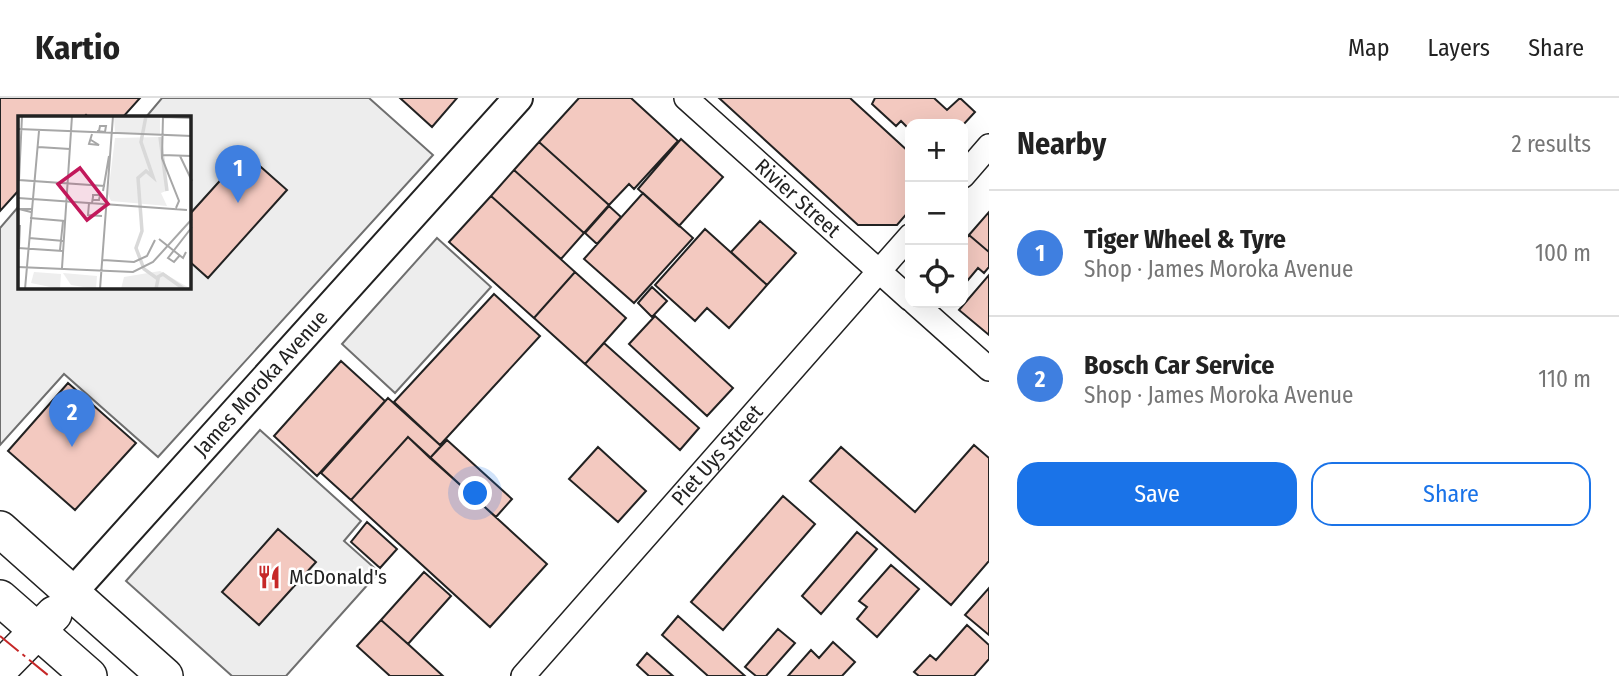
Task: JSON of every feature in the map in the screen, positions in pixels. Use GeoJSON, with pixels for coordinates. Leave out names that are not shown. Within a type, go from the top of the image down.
{"type":"FeatureCollection","features":[{"type":"Feature","properties":{"kind":"main road"},"geometry":{"type":"LineString","coordinates":[[0,529],[165,676]]}},
{"type":"Feature","properties":{"kind":"main road","name":"James Moroka Avenue"},"geometry":{"type":"LineString","coordinates":[[0,669],[38,632],[72,593]]}},
{"type":"Feature","properties":{"kind":"main road"},"geometry":{"type":"LineString","coordinates":[[0,598],[89,676]]}},
{"type":"Feature","properties":{"kind":"street","name":"James Moroka Avenue"},"geometry":{"type":"LineString","coordinates":[[72,593],[519,98]]}},
{"type":"Feature","properties":{"kind":"street","name":"Rivier Street"},"geometry":{"type":"LineString","coordinates":[[686,98],[905,294]]}},
{"type":"Feature","properties":{"kind":"street"},"geometry":{"type":"LineString","coordinates":[[968,170],[989,146]]}},
{"type":"Feature","properties":{"kind":"street","name":"Piet Uys Street"},"geometry":{"type":"LineString","coordinates":[[523,676],[905,242]]}},
{"type":"Feature","properties":{"kind":"street"},"geometry":{"type":"LineString","coordinates":[[921,308],[989,369]]}},
{"type":"Feature","properties":{"kind":"shaded area"},"geometry":{"type":"Polygon","coordinates":[[[162,98],[369,98],[433,155],[158,457],[64,374],[0,445],[0,228],[18,207],[18,289],[191,289],[191,116],[147,116],[162,98]]]}},
{"type":"Feature","properties":{"kind":"shaded area"},"geometry":{"type":"Polygon","coordinates":[[[437,238],[491,287],[395,393],[342,344],[437,238]]]}},
{"type":"Feature","properties":{"kind":"shaded area"},"geometry":{"type":"Polygon","coordinates":[[[260,430],[361,521],[344,541],[379,572],[286,676],[232,676],[126,581],[260,430]]]}},
{"type":"Feature","properties":{"kind":"building"},"geometry":{"type":"Polygon","coordinates":[[[0,98],[140,98],[124,116],[18,116],[18,191],[0,211],[0,98]]]}},
{"type":"Feature","properties":{"kind":"building"},"geometry":{"type":"Polygon","coordinates":[[[400,98],[457,98],[432,127],[400,98]]]}},
{"type":"Feature","properties":{"kind":"building"},"geometry":{"type":"Polygon","coordinates":[[[579,98],[631,98],[678,141],[634,189],[629,184],[609,205],[539,142],[579,98]]]}},
{"type":"Feature","properties":{"kind":"building"},"geometry":{"type":"Polygon","coordinates":[[[719,98],[850,98],[905,148],[905,216],[897,225],[858,225],[719,98]]]}},
{"type":"Feature","properties":{"kind":"building"},"geometry":{"type":"Polygon","coordinates":[[[875,98],[934,98],[947,110],[960,98],[975,112],[968,120],[905,119],[905,125],[901,121],[896,126],[872,104],[875,98]]]}},
{"type":"Feature","properties":{"kind":"building"},"geometry":{"type":"Polygon","coordinates":[[[681,139],[723,177],[679,226],[638,189],[681,139]]]}},
{"type":"Feature","properties":{"kind":"building"},"geometry":{"type":"Polygon","coordinates":[[[539,142],[609,205],[584,233],[514,170],[539,142]]]}},
{"type":"Feature","properties":{"kind":"building"},"geometry":{"type":"Polygon","coordinates":[[[245,153],[287,190],[208,278],[191,263],[191,213],[245,153]]]}},
{"type":"Feature","properties":{"kind":"building"},"geometry":{"type":"Polygon","coordinates":[[[514,170],[584,233],[561,259],[491,196],[514,170]]]}},
{"type":"Feature","properties":{"kind":"building"},"geometry":{"type":"Polygon","coordinates":[[[643,193],[693,238],[634,303],[584,259],[643,193]]]}},
{"type":"Feature","properties":{"kind":"building"},"geometry":{"type":"Polygon","coordinates":[[[491,196],[575,272],[534,318],[449,242],[491,196]]]}},
{"type":"Feature","properties":{"kind":"building"},"geometry":{"type":"Polygon","coordinates":[[[609,206],[621,217],[597,244],[585,233],[609,206]]]}},
{"type":"Feature","properties":{"kind":"building"},"geometry":{"type":"Polygon","coordinates":[[[989,212],[989,252],[969,235],[989,212]]]}},
{"type":"Feature","properties":{"kind":"building"},"geometry":{"type":"Polygon","coordinates":[[[760,221],[796,253],[767,285],[731,252],[760,221]]]}},
{"type":"Feature","properties":{"kind":"building"},"geometry":{"type":"Polygon","coordinates":[[[705,229],[767,285],[729,328],[707,308],[695,321],[655,285],[705,229]]]}},
{"type":"Feature","properties":{"kind":"building"},"geometry":{"type":"Polygon","coordinates":[[[968,236],[989,252],[989,267],[984,273],[978,268],[968,280],[968,245],[968,236]]]}},
{"type":"Feature","properties":{"kind":"building"},"geometry":{"type":"Polygon","coordinates":[[[575,272],[626,318],[585,364],[534,318],[575,272]]]}},
{"type":"Feature","properties":{"kind":"building"},"geometry":{"type":"Polygon","coordinates":[[[989,275],[989,335],[959,310],[968,308],[968,300],[989,275]]]}},
{"type":"Feature","properties":{"kind":"building"},"geometry":{"type":"Polygon","coordinates":[[[652,287],[667,301],[652,317],[638,303],[652,287]]]}},
{"type":"Feature","properties":{"kind":"building"},"geometry":{"type":"Polygon","coordinates":[[[494,294],[540,336],[440,445],[394,402],[494,294]]]}},
{"type":"Feature","properties":{"kind":"building"},"geometry":{"type":"Polygon","coordinates":[[[655,316],[733,388],[707,416],[629,344],[655,316]]]}},
{"type":"Feature","properties":{"kind":"building"},"geometry":{"type":"Polygon","coordinates":[[[604,343],[699,428],[680,450],[585,364],[604,343]]]}},
{"type":"Feature","properties":{"kind":"building"},"geometry":{"type":"Polygon","coordinates":[[[341,361],[385,401],[317,476],[274,436],[341,361]]]}},
{"type":"Feature","properties":{"kind":"building"},"geometry":{"type":"Polygon","coordinates":[[[68,383],[136,443],[75,510],[8,451],[68,383]]]}},
{"type":"Feature","properties":{"kind":"building"},"geometry":{"type":"Polygon","coordinates":[[[388,398],[441,446],[430,458],[408,437],[351,500],[321,473],[388,398]]]}},
{"type":"Feature","properties":{"kind":"building"},"geometry":{"type":"Polygon","coordinates":[[[408,437],[547,564],[490,627],[351,500],[408,437]]]}},
{"type":"Feature","properties":{"kind":"building"},"geometry":{"type":"Polygon","coordinates":[[[447,440],[512,499],[496,517],[430,458],[447,440]]]}},
{"type":"Feature","properties":{"kind":"building"},"geometry":{"type":"Polygon","coordinates":[[[974,445],[989,458],[989,561],[951,605],[810,481],[841,447],[915,512],[974,445]]]}},
{"type":"Feature","properties":{"kind":"building"},"geometry":{"type":"Polygon","coordinates":[[[598,447],[646,491],[618,522],[569,479],[598,447]]]}},
{"type":"Feature","properties":{"kind":"building"},"geometry":{"type":"Polygon","coordinates":[[[783,496],[815,524],[723,630],[691,602],[783,496]]]}},
{"type":"Feature","properties":{"kind":"building"},"geometry":{"type":"Polygon","coordinates":[[[367,522],[397,549],[380,568],[351,542],[367,522]]]}},
{"type":"Feature","properties":{"kind":"building","name":"McDonald's"},"geometry":{"type":"Polygon","coordinates":[[[278,529],[316,562],[259,625],[222,592],[278,529]]]}},
{"type":"Feature","properties":{"kind":"building"},"geometry":{"type":"Polygon","coordinates":[[[857,532],[877,549],[821,614],[802,596],[857,532]]]}},
{"type":"Feature","properties":{"kind":"building"},"geometry":{"type":"Polygon","coordinates":[[[891,565],[919,589],[877,637],[857,619],[867,607],[859,601],[891,565]]]}},
{"type":"Feature","properties":{"kind":"building"},"geometry":{"type":"Polygon","coordinates":[[[424,572],[451,596],[408,644],[381,620],[424,572]]]}},
{"type":"Feature","properties":{"kind":"building"},"geometry":{"type":"Polygon","coordinates":[[[989,588],[989,635],[965,615],[989,588]]]}},
{"type":"Feature","properties":{"kind":"building"},"geometry":{"type":"Polygon","coordinates":[[[678,616],[745,676],[708,676],[662,635],[678,616]]]}},
{"type":"Feature","properties":{"kind":"building"},"geometry":{"type":"Polygon","coordinates":[[[381,620],[443,676],[390,676],[357,646],[381,620]]]}},
{"type":"Feature","properties":{"kind":"building"},"geometry":{"type":"Polygon","coordinates":[[[967,625],[989,645],[989,659],[974,676],[919,676],[914,672],[930,655],[936,660],[967,625]]]}},
{"type":"Feature","properties":{"kind":"building"},"geometry":{"type":"Polygon","coordinates":[[[778,629],[795,643],[766,676],[756,676],[745,667],[778,629]]]}},
{"type":"Feature","properties":{"kind":"building"},"geometry":{"type":"Polygon","coordinates":[[[833,642],[855,662],[842,676],[788,676],[811,650],[819,658],[833,642]]]}},
{"type":"Feature","properties":{"kind":"building"},"geometry":{"type":"Polygon","coordinates":[[[647,653],[673,676],[649,676],[637,665],[647,653]]]}},
{"type":"Feature","properties":{"kind":"power"},"geometry":{"type":"LineString","coordinates":[[0,636],[49,676]]}},
{"type":"Feature","properties":{"kind":"place","name":"Tiger Wheel & Tyre"},"geometry":{"type":"Point","coordinates":[238,203]}},
{"type":"Feature","properties":{"kind":"place","name":"Bosch Car Service"},"geometry":{"type":"Point","coordinates":[72,447]}},
{"type":"Feature","properties":{"kind":"place","name":"McDonald's"},"geometry":{"type":"Point","coordinates":[269,577]}}]}
